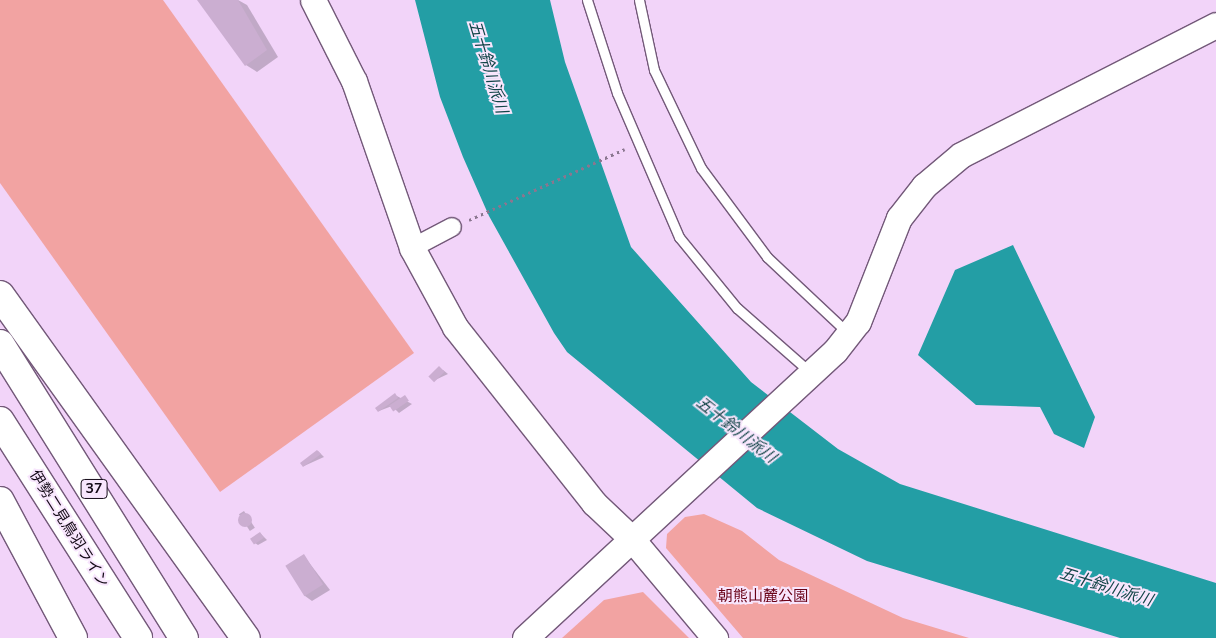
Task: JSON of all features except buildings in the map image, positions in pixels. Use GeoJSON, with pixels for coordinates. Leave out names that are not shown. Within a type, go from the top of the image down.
{"type":"FeatureCollection","features":[{"type":"Feature","properties":{"kind":"main road"},"geometry":{"type":"LineString","coordinates":[[0,294],[246,638]]}},
{"type":"Feature","properties":{"kind":"main road","name":"37"},"geometry":{"type":"LineString","coordinates":[[0,344],[184,638]]}},
{"type":"Feature","properties":{"kind":"main road","name":"伊勢二見鳥羽ライン"},"geometry":{"type":"LineString","coordinates":[[0,421],[138,638]]}},
{"type":"Feature","properties":{"kind":"main road"},"geometry":{"type":"LineString","coordinates":[[0,501],[73,638]]}},
{"type":"Feature","properties":{"kind":"street"},"geometry":{"type":"LineString","coordinates":[[312,0],[354,81],[412,248],[455,327],[497,385],[594,503],[631,538],[716,638]]}},
{"type":"Feature","properties":{"kind":"street"},"geometry":{"type":"LineString","coordinates":[[525,638],[631,538],[813,374],[858,322],[900,218],[932,180],[961,155],[1216,25]]}},
{"type":"Feature","properties":{"kind":"street"},"geometry":{"type":"LineString","coordinates":[[412,248],[452,227]]}},
{"type":"Feature","properties":{"kind":"lane"},"geometry":{"type":"LineString","coordinates":[[587,0],[637,144],[679,237],[737,308],[813,374]]}},
{"type":"Feature","properties":{"kind":"lane"},"geometry":{"type":"LineString","coordinates":[[639,0],[654,70],[700,168],[767,257],[848,334]]}},
{"type":"Feature","properties":{"kind":"path"},"geometry":{"type":"LineString","coordinates":[[452,227],[637,144]]}},
{"type":"Feature","properties":{"kind":"green space"},"geometry":{"type":"Polygon","coordinates":[[[0,0],[163,0],[414,353],[220,492],[0,183],[0,0]]]}},
{"type":"Feature","properties":{"kind":"green space","name":"朝熊山麓公園"},"geometry":{"type":"Polygon","coordinates":[[[704,514],[742,531],[779,560],[903,618],[969,638],[743,638],[666,548],[667,534],[685,517],[704,514]]]}},
{"type":"Feature","properties":{"kind":"green space"},"geometry":{"type":"Polygon","coordinates":[[[643,592],[689,638],[562,638],[604,600],[643,592]]]}},
{"type":"Feature","properties":{"kind":"water","name":"五十鈴川派川"},"geometry":{"type":"Polygon","coordinates":[[[415,0],[550,0],[565,62],[631,247],[751,382],[838,449],[900,484],[1216,583],[1216,638],[1120,638],[867,561],[757,508],[567,352],[554,333],[489,216],[463,157],[440,97],[415,0]]]}},
{"type":"Feature","properties":{"kind":"water"},"geometry":{"type":"Polygon","coordinates":[[[1013,245],[1095,417],[1084,448],[1054,434],[1040,407],[976,405],[918,355],[955,270],[1013,245]]]}}]}
